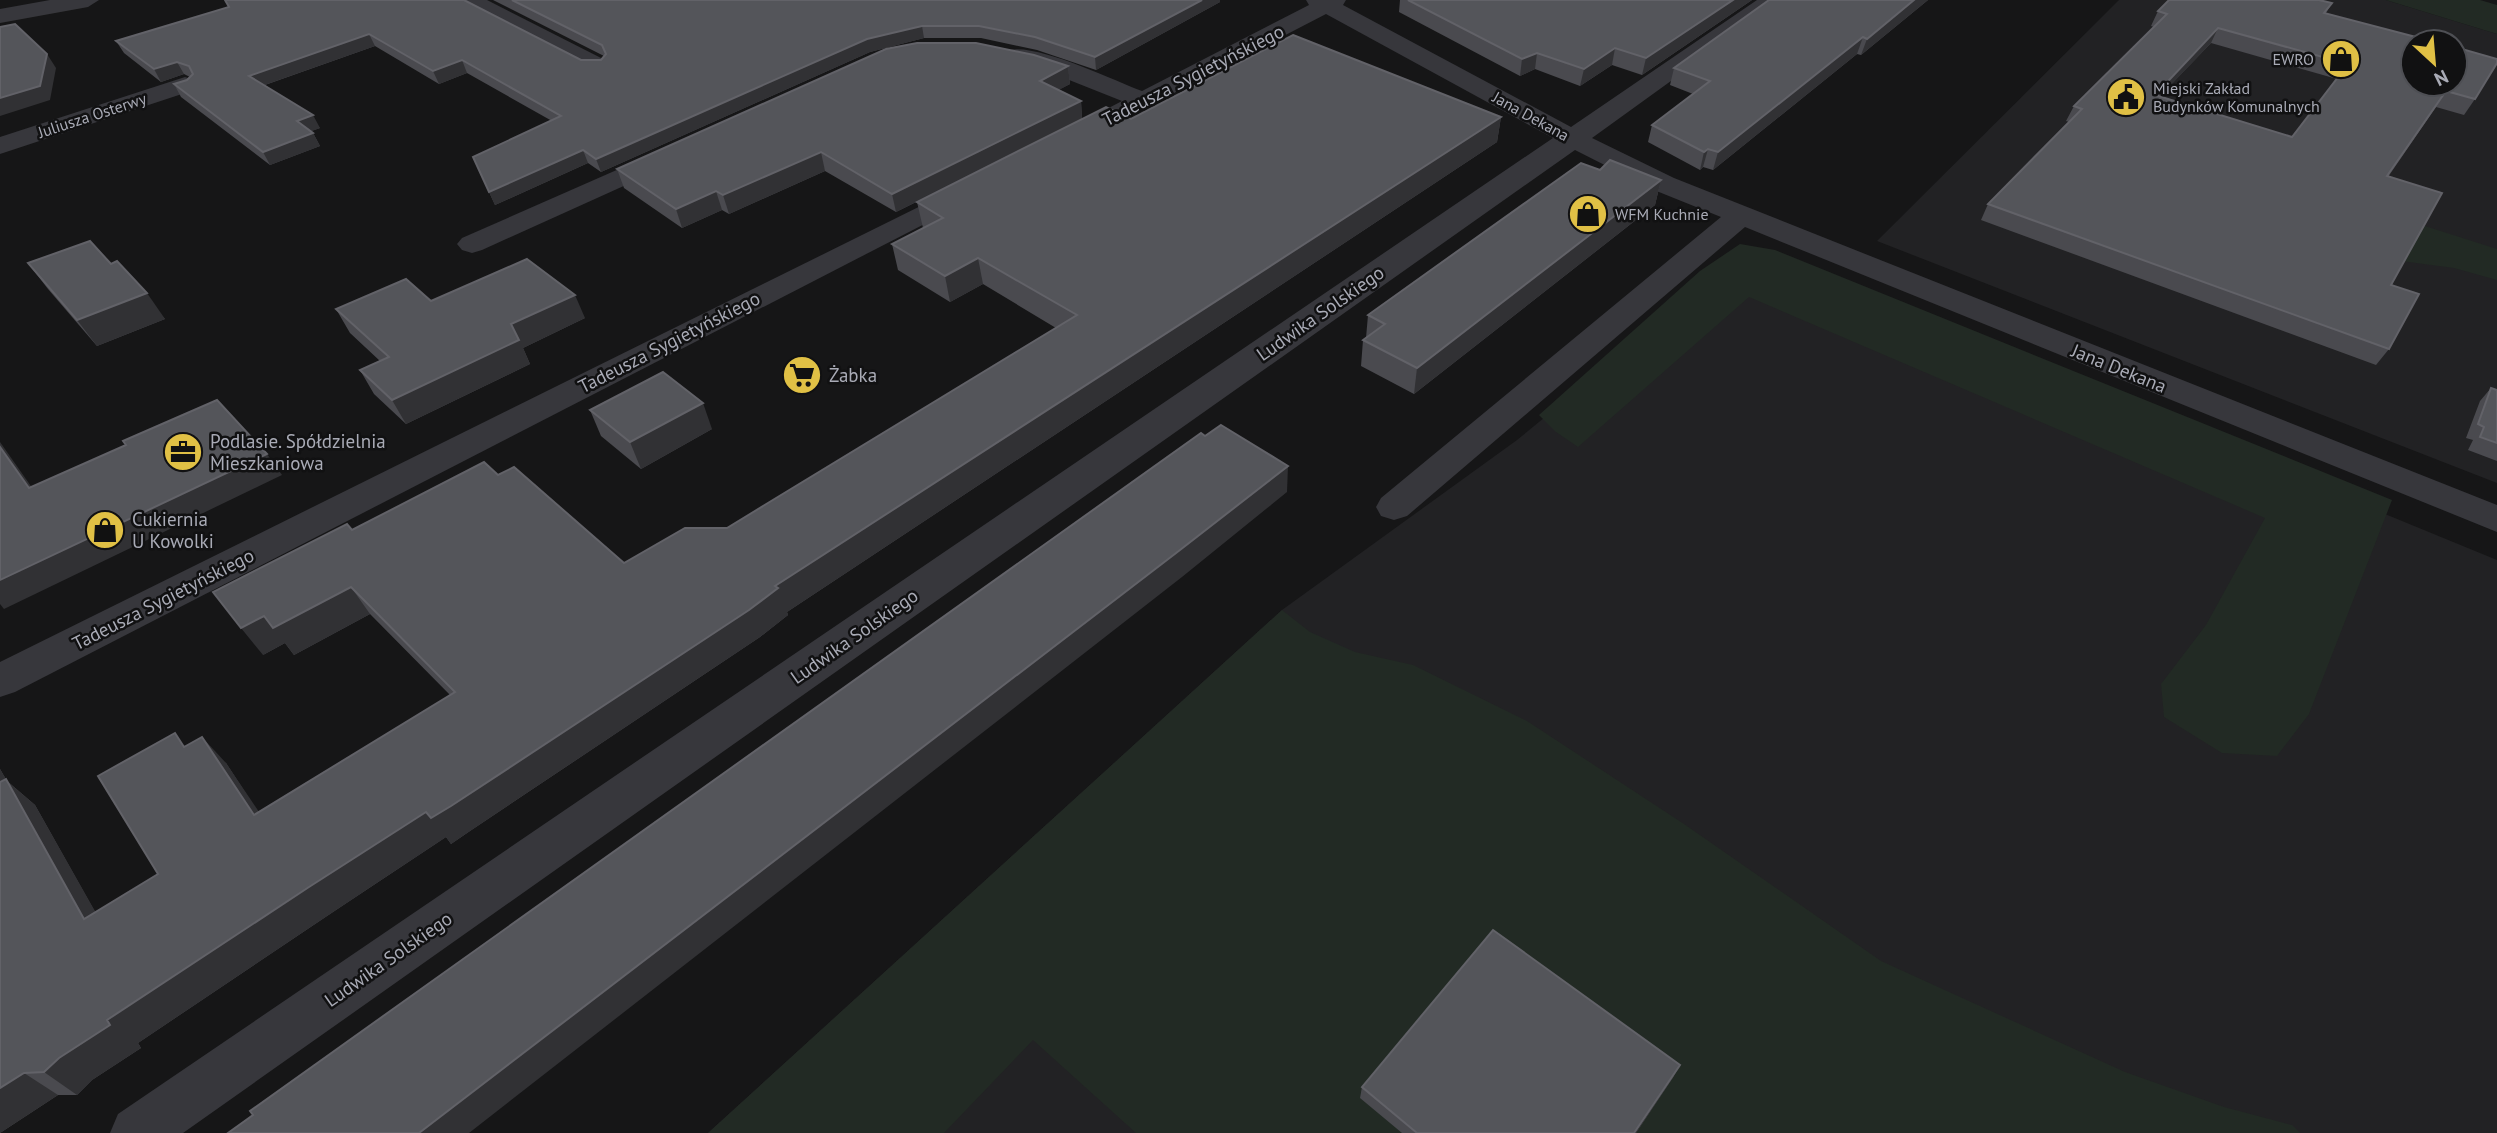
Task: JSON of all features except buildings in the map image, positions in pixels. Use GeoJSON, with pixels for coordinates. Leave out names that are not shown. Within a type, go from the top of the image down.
{"type":"FeatureCollection","features":[{"type":"Feature","properties":{"kind":"street"},"geometry":{"type":"LineString","coordinates":[[0,16],[88,0]]}},
{"type":"Feature","properties":{"kind":"street"},"geometry":{"type":"LineString","coordinates":[[469,0],[596,65]]}},
{"type":"Feature","properties":{"kind":"street","name":"Ludwika Solskiego"},"geometry":{"type":"LineString","coordinates":[[137,1133],[1772,0]]}},
{"type":"Feature","properties":{"kind":"street","name":"Jana Dekana"},"geometry":{"type":"LineString","coordinates":[[1327,2],[1572,138],[1664,184],[2497,519]]}},
{"type":"Feature","properties":{"kind":"street","name":"Tadeusza Sygietyńskiego"},"geometry":{"type":"LineString","coordinates":[[1047,151],[1327,2]]}},
{"type":"Feature","properties":{"kind":"street"},"geometry":{"type":"LineString","coordinates":[[998,52],[1048,63],[1144,101]]}},
{"type":"Feature","properties":{"kind":"street","name":"Juliusza Osterwy"},"geometry":{"type":"LineString","coordinates":[[0,146],[185,85]]}},
{"type":"Feature","properties":{"kind":"street"},"geometry":{"type":"LineString","coordinates":[[472,244],[694,143]]}},
{"type":"Feature","properties":{"kind":"street","name":"Tadeusza Sygietyńskiego"},"geometry":{"type":"LineString","coordinates":[[0,681],[998,175]]}},
{"type":"Feature","properties":{"kind":"street"},"geometry":{"type":"LineString","coordinates":[[1394,507],[1741,215]]}},
{"type":"Feature","properties":{"kind":"shaded area"},"geometry":{"type":"Polygon","coordinates":[[[2119,0],[2386,0],[2497,34],[2497,483],[1877,241],[2119,0]]]}},
{"type":"Feature","properties":{"kind":"shaded area"},"geometry":{"type":"Polygon","coordinates":[[[2386,0],[2480,0],[2497,5],[2497,34],[2386,0]]]}},
{"type":"Feature","properties":{"kind":"shaded area"},"geometry":{"type":"Polygon","coordinates":[[[2381,212],[2497,249],[2497,280],[2454,268],[2401,261],[2381,212]]]}},
{"type":"Feature","properties":{"kind":"shaded area"},"geometry":{"type":"Polygon","coordinates":[[[1740,244],[1775,250],[2392,500],[2309,714],[2277,756],[2222,753],[2164,717],[2161,684],[2206,625],[2265,518],[1749,297],[1578,447],[1556,432],[1539,415],[1700,271],[1740,244]]]}},
{"type":"Feature","properties":{"kind":"shaded area"},"geometry":{"type":"Polygon","coordinates":[[[1747,252],[2497,560],[2497,1133],[708,1133],[1282,610],[1517,440],[1747,252]]]}},
{"type":"Feature","properties":{"kind":"shaded area"},"geometry":{"type":"Polygon","coordinates":[[[1282,610],[1310,632],[1355,652],[1413,665],[1527,721],[1684,824],[1881,961],[2125,1072],[2224,1107],[2292,1125],[2300,1133],[1136,1133],[1033,1040],[944,1133],[708,1133],[1282,610]]]}},
{"type":"Feature","properties":{"kind":"place","name":"EWRO"},"geometry":{"type":"Point","coordinates":[2341,59]}},
{"type":"Feature","properties":{"kind":"place","name":"Miejski Zakład Budynków Komunalnych"},"geometry":{"type":"Point","coordinates":[2126,97]}},
{"type":"Feature","properties":{"kind":"place","name":"WFM Kuchnie"},"geometry":{"type":"Point","coordinates":[1588,214]}},
{"type":"Feature","properties":{"kind":"place","name":"Żabka"},"geometry":{"type":"Point","coordinates":[802,375]}},
{"type":"Feature","properties":{"kind":"place","name":"Podlasie. Spółdzielnia Mieszkaniowa"},"geometry":{"type":"Point","coordinates":[183,452]}},
{"type":"Feature","properties":{"kind":"place","name":"Cukiernia U Kowolki"},"geometry":{"type":"Point","coordinates":[105,530]}}]}
